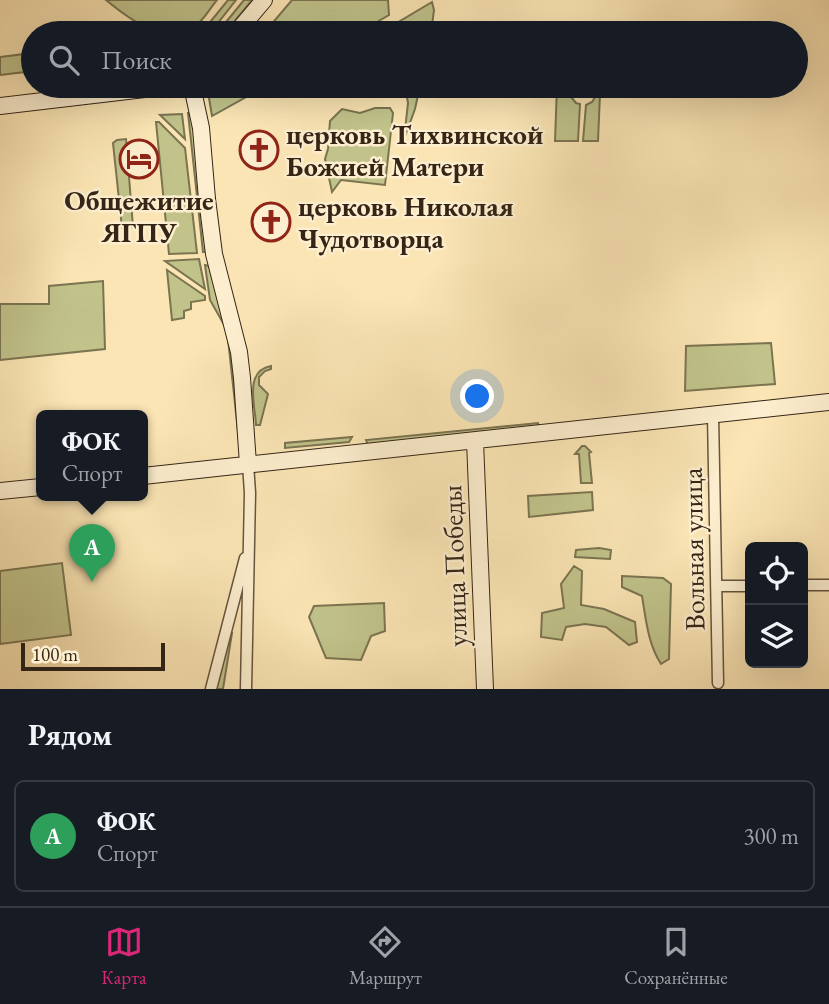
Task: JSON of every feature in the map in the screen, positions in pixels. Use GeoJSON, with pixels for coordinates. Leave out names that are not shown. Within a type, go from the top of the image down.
{"type":"FeatureCollection","features":[{"type":"Feature","properties":{"kind":"main road"},"geometry":{"type":"LineString","coordinates":[[246,21],[264,0]]}},
{"type":"Feature","properties":{"kind":"main road"},"geometry":{"type":"LineString","coordinates":[[0,106],[68,98]]}},
{"type":"Feature","properties":{"kind":"main road"},"geometry":{"type":"LineString","coordinates":[[195,98],[201,128],[215,254],[239,352],[248,464]]}},
{"type":"Feature","properties":{"kind":"main road"},"geometry":{"type":"LineString","coordinates":[[148,475],[829,402]]}},
{"type":"Feature","properties":{"kind":"main road","name":"улица Победы"},"geometry":{"type":"LineString","coordinates":[[475,441],[485,689]]}},
{"type":"Feature","properties":{"kind":"main road"},"geometry":{"type":"LineString","coordinates":[[0,491],[36,487]]}},
{"type":"Feature","properties":{"kind":"street","name":"Вольная улица"},"geometry":{"type":"LineString","coordinates":[[713,415],[718,683]]}},
{"type":"Feature","properties":{"kind":"street"},"geometry":{"type":"LineString","coordinates":[[246,689],[250,538],[248,464]]}},
{"type":"Feature","properties":{"kind":"street"},"geometry":{"type":"LineString","coordinates":[[211,689],[250,538]]}},
{"type":"Feature","properties":{"kind":"street"},"geometry":{"type":"LineString","coordinates":[[808,585],[829,585]]}},
{"type":"Feature","properties":{"kind":"street"},"geometry":{"type":"LineString","coordinates":[[716,586],[745,586]]}},
{"type":"Feature","properties":{"kind":"green space"},"geometry":{"type":"Polygon","coordinates":[[[106,0],[217,0],[200,21],[134,21],[106,0]]]}},
{"type":"Feature","properties":{"kind":"green space"},"geometry":{"type":"Polygon","coordinates":[[[228,0],[236,0],[219,21],[211,21],[228,0]]]}},
{"type":"Feature","properties":{"kind":"green space"},"geometry":{"type":"Polygon","coordinates":[[[244,0],[252,0],[235,21],[227,21],[244,0]]]}},
{"type":"Feature","properties":{"kind":"green space"},"geometry":{"type":"Polygon","coordinates":[[[292,0],[388,0],[389,15],[379,21],[274,21],[292,0]]]}},
{"type":"Feature","properties":{"kind":"green space"},"geometry":{"type":"Polygon","coordinates":[[[432,2],[433,21],[400,21],[432,2]]]}},
{"type":"Feature","properties":{"kind":"green space"},"geometry":{"type":"Polygon","coordinates":[[[21,54],[21,72],[0,75],[0,57],[21,54]]]}},
{"type":"Feature","properties":{"kind":"green space"},"geometry":{"type":"Polygon","coordinates":[[[209,98],[244,98],[212,116],[209,98]]]}},
{"type":"Feature","properties":{"kind":"green space"},"geometry":{"type":"Polygon","coordinates":[[[407,98],[417,98],[404,139],[407,98]]]}},
{"type":"Feature","properties":{"kind":"green space"},"geometry":{"type":"Polygon","coordinates":[[[557,98],[572,98],[580,104],[578,141],[555,141],[557,98]]]}},
{"type":"Feature","properties":{"kind":"green space"},"geometry":{"type":"Polygon","coordinates":[[[594,98],[600,98],[598,141],[583,141],[586,105],[594,98]]]}},
{"type":"Feature","properties":{"kind":"green space"},"geometry":{"type":"Polygon","coordinates":[[[375,108],[390,108],[393,113],[385,185],[341,180],[332,192],[325,159],[330,121],[342,109],[360,113],[375,108]]]}},
{"type":"Feature","properties":{"kind":"green space"},"geometry":{"type":"Polygon","coordinates":[[[188,113],[192,113],[209,251],[203,252],[188,113]]]}},
{"type":"Feature","properties":{"kind":"green space"},"geometry":{"type":"Polygon","coordinates":[[[182,114],[185,139],[160,115],[182,114]]]}},
{"type":"Feature","properties":{"kind":"green space"},"geometry":{"type":"Polygon","coordinates":[[[156,122],[185,148],[197,253],[169,254],[156,122]]]}},
{"type":"Feature","properties":{"kind":"green space"},"geometry":{"type":"Polygon","coordinates":[[[126,139],[133,227],[122,228],[113,143],[126,139]]]}},
{"type":"Feature","properties":{"kind":"green space"},"geometry":{"type":"Polygon","coordinates":[[[199,259],[205,289],[165,261],[199,259]]]}},
{"type":"Feature","properties":{"kind":"green space"},"geometry":{"type":"Polygon","coordinates":[[[205,265],[209,266],[233,348],[239,441],[227,330],[210,300],[205,265]]]}},
{"type":"Feature","properties":{"kind":"green space"},"geometry":{"type":"Polygon","coordinates":[[[167,270],[205,296],[205,300],[191,302],[191,309],[184,311],[184,318],[172,320],[167,270]]]}},
{"type":"Feature","properties":{"kind":"green space"},"geometry":{"type":"Polygon","coordinates":[[[103,281],[105,349],[0,360],[0,304],[49,304],[49,286],[103,281]]]}},
{"type":"Feature","properties":{"kind":"green space"},"geometry":{"type":"Polygon","coordinates":[[[771,343],[775,384],[685,391],[686,346],[771,343]]]}},
{"type":"Feature","properties":{"kind":"green space"},"geometry":{"type":"Polygon","coordinates":[[[271,366],[271,369],[259,377],[259,385],[268,394],[260,425],[256,425],[254,381],[257,374],[271,366]]]}},
{"type":"Feature","properties":{"kind":"green space"},"geometry":{"type":"Polygon","coordinates":[[[538,423],[539,429],[368,445],[366,440],[538,423]]]}},
{"type":"Feature","properties":{"kind":"green space"},"geometry":{"type":"Polygon","coordinates":[[[352,437],[349,442],[285,448],[285,443],[352,437]]]}},
{"type":"Feature","properties":{"kind":"green space"},"geometry":{"type":"Polygon","coordinates":[[[582,446],[591,452],[592,483],[581,483],[579,454],[575,454],[582,446]]]}},
{"type":"Feature","properties":{"kind":"green space"},"geometry":{"type":"Polygon","coordinates":[[[592,492],[593,510],[529,517],[528,496],[592,492]]]}},
{"type":"Feature","properties":{"kind":"green space"},"geometry":{"type":"Polygon","coordinates":[[[576,550],[611,550],[610,559],[575,557],[576,550]]]}},
{"type":"Feature","properties":{"kind":"green space"},"geometry":{"type":"Polygon","coordinates":[[[62,563],[71,635],[0,644],[0,571],[62,563]]]}},
{"type":"Feature","properties":{"kind":"green space"},"geometry":{"type":"Polygon","coordinates":[[[574,566],[582,571],[581,605],[604,609],[635,622],[637,642],[629,645],[606,627],[585,624],[566,627],[562,640],[541,637],[542,613],[564,608],[561,584],[574,566]]]}},
{"type":"Feature","properties":{"kind":"green space"},"geometry":{"type":"Polygon","coordinates":[[[622,576],[663,578],[671,584],[669,659],[661,664],[650,640],[642,596],[622,587],[622,576]]]}},
{"type":"Feature","properties":{"kind":"green space"},"geometry":{"type":"Polygon","coordinates":[[[384,603],[385,631],[371,636],[361,660],[326,658],[309,617],[314,606],[384,603]]]}},
{"type":"Feature","properties":{"kind":"green space"},"geometry":{"type":"Polygon","coordinates":[[[227,633],[232,633],[223,689],[212,689],[227,633]]]}},
{"type":"Feature","properties":{"kind":"place","name":"церковь Тихвинской Божией Матери"},"geometry":{"type":"Point","coordinates":[259,150]}},
{"type":"Feature","properties":{"kind":"place","name":"Общежитие ЯГПУ"},"geometry":{"type":"Point","coordinates":[139,159]}},
{"type":"Feature","properties":{"kind":"place","name":"церковь Николая Чудотворца"},"geometry":{"type":"Point","coordinates":[271,222]}},
{"type":"Feature","properties":{"kind":"place","name":"ФОК"},"geometry":{"type":"Point","coordinates":[92,582]}}]}
